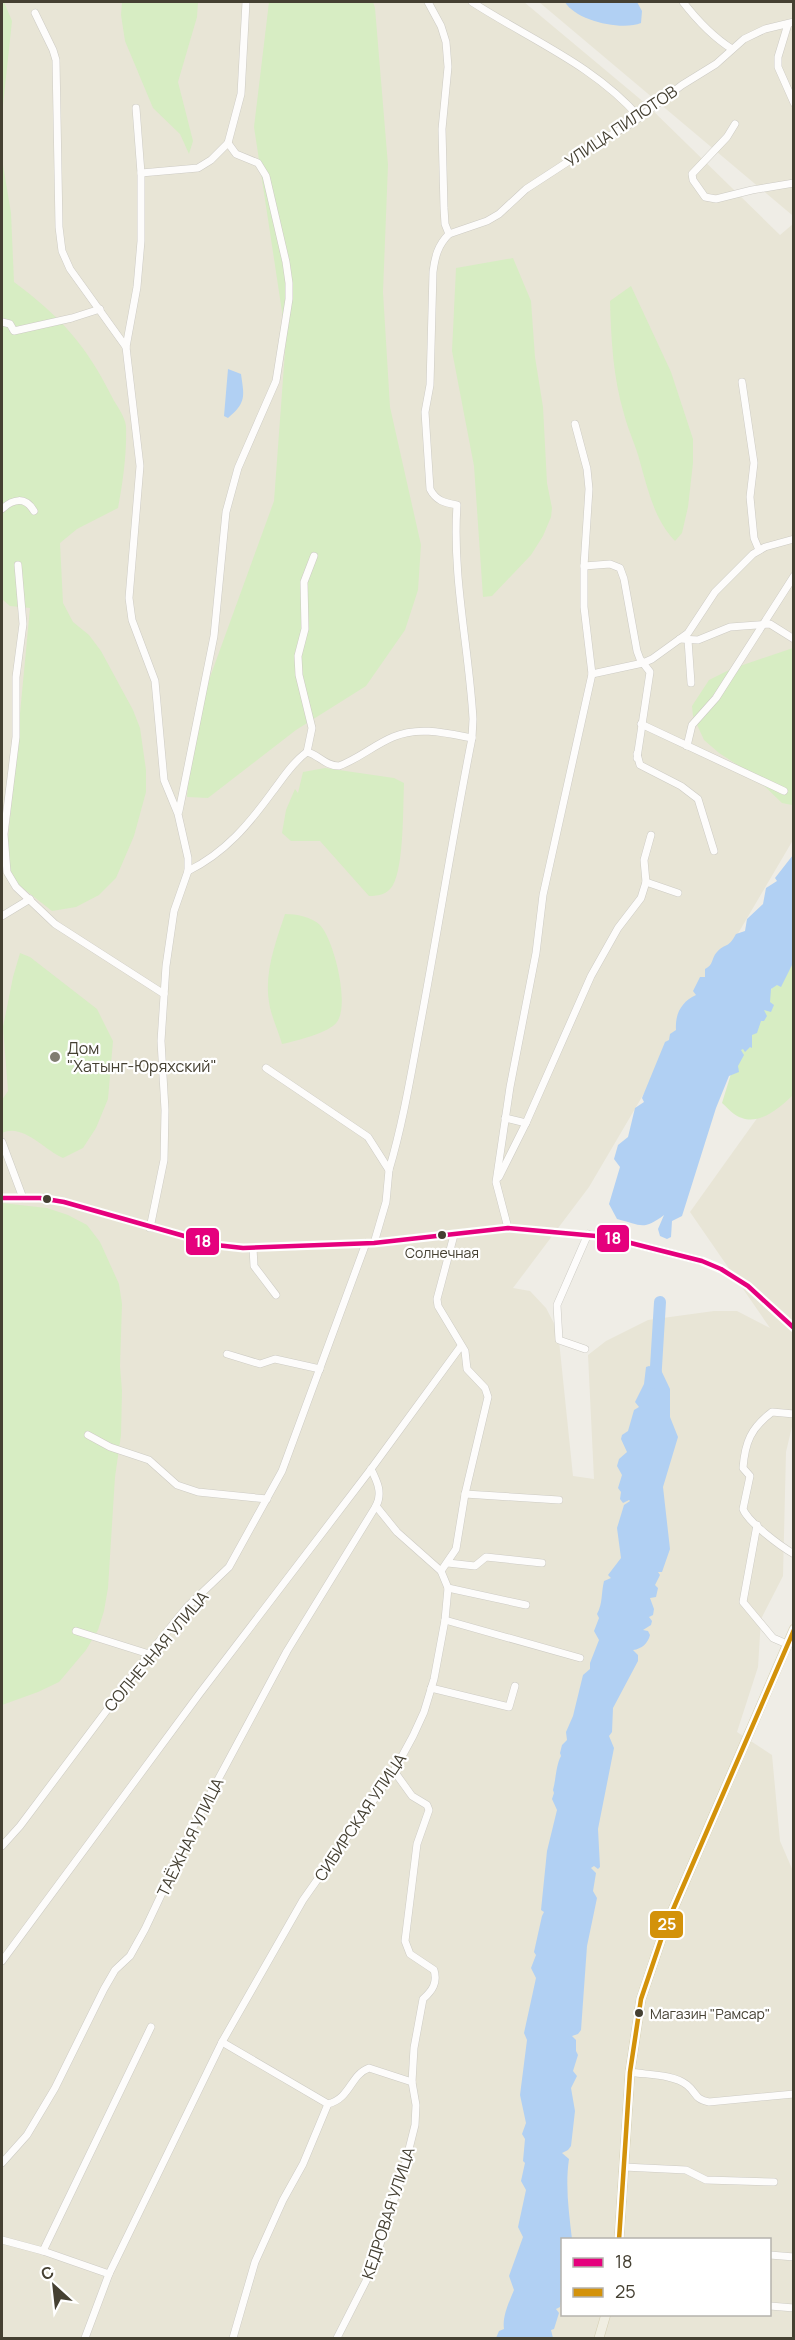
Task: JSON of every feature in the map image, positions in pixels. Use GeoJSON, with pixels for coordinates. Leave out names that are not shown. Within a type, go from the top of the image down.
{"type":"FeatureCollection","features":[{"type":"Feature","properties":{"kind":"main road"},"geometry":{"type":"LineString","coordinates":[[619,2238],[635,2028],[650,1968],[794,1629]]}},
{"type":"Feature","properties":{"kind":"main road"},"geometry":{"type":"LineString","coordinates":[[599,2338],[605,2316]]}},
{"type":"Feature","properties":{"kind":"street"},"geometry":{"type":"LineString","coordinates":[[141,173],[198,168],[211,160],[228,143],[240,94],[246,2]]}},
{"type":"Feature","properties":{"kind":"street"},"geometry":{"type":"LineString","coordinates":[[428,2],[441,26],[447,59],[447,89],[442,129],[445,225],[449,234]]}},
{"type":"Feature","properties":{"kind":"street"},"geometry":{"type":"LineString","coordinates":[[472,2],[593,74],[621,97],[639,117]]}},
{"type":"Feature","properties":{"kind":"street"},"geometry":{"type":"LineString","coordinates":[[684,2],[720,42],[732,49]]}},
{"type":"Feature","properties":{"kind":"street"},"geometry":{"type":"LineString","coordinates":[[35,13],[56,60],[59,227],[62,251],[70,269],[126,347]]}},
{"type":"Feature","properties":{"kind":"street"},"geometry":{"type":"LineString","coordinates":[[791,23],[778,57],[778,67],[794,103]]}},
{"type":"Feature","properties":{"kind":"street","name":"УЛИЦА ПИЛОТОВ"},"geometry":{"type":"LineString","coordinates":[[449,234],[487,221],[499,214],[526,189],[639,117],[682,85],[716,64],[755,33],[791,23]]}},
{"type":"Feature","properties":{"kind":"street"},"geometry":{"type":"LineString","coordinates":[[136,108],[141,173],[140,264],[126,347],[140,466],[129,598],[140,643],[155,681],[161,766],[168,792],[178,814],[186,846],[188,871],[174,911],[164,994],[161,1041],[165,1110],[164,1160],[150,1228]]}},
{"type":"Feature","properties":{"kind":"street"},"geometry":{"type":"LineString","coordinates":[[735,124],[727,138],[692,174],[693,180],[705,197],[716,199],[794,183]]}},
{"type":"Feature","properties":{"kind":"street"},"geometry":{"type":"LineString","coordinates":[[178,814],[214,636],[226,512],[238,468],[276,381],[288,298],[289,283],[286,262],[266,176],[258,163],[236,154],[228,143]]}},
{"type":"Feature","properties":{"kind":"street","name":"СОЛНЕЧНАЯ УЛИЦА"},"geometry":{"type":"LineString","coordinates":[[2,1846],[20,1826],[149,1654],[188,1607],[229,1567],[282,1471],[386,1203],[389,1170],[401,1128],[430,973],[448,859],[472,738],[472,698],[456,542],[457,505],[434,498],[430,489],[425,412],[430,385],[429,352],[435,255],[441,242],[449,234]]}},
{"type":"Feature","properties":{"kind":"street"},"geometry":{"type":"LineString","coordinates":[[2,322],[10,324],[14,331],[100,309]]}},
{"type":"Feature","properties":{"kind":"street"},"geometry":{"type":"LineString","coordinates":[[742,382],[754,463],[750,497],[754,538],[759,550]]}},
{"type":"Feature","properties":{"kind":"street"},"geometry":{"type":"LineString","coordinates":[[508,1228],[496,1182],[505,1118],[536,953],[543,895],[592,674],[584,607],[589,489],[587,469],[575,424]]}},
{"type":"Feature","properties":{"kind":"street"},"geometry":{"type":"LineString","coordinates":[[2,509],[12,501],[18,500],[29,504],[34,511]]}},
{"type":"Feature","properties":{"kind":"street"},"geometry":{"type":"LineString","coordinates":[[592,674],[643,663],[680,639],[695,624],[709,601],[726,580],[759,550],[794,539]]}},
{"type":"Feature","properties":{"kind":"street"},"geometry":{"type":"LineString","coordinates":[[188,871],[212,858],[231,842],[307,752],[312,728],[299,675],[298,656],[305,629],[304,582],[314,556]]}},
{"type":"Feature","properties":{"kind":"street"},"geometry":{"type":"LineString","coordinates":[[584,566],[610,564],[620,568],[637,651],[650,672],[640,724],[637,756],[640,765],[681,786],[698,799],[714,851]]}},
{"type":"Feature","properties":{"kind":"street"},"geometry":{"type":"LineString","coordinates":[[18,565],[23,608],[22,642],[16,677],[16,737],[10,774],[4,849],[7,872],[11,881],[55,924],[164,994]]}},
{"type":"Feature","properties":{"kind":"street"},"geometry":{"type":"LineString","coordinates":[[687,746],[692,725],[716,698],[794,576]]}},
{"type":"Feature","properties":{"kind":"street"},"geometry":{"type":"LineString","coordinates":[[680,639],[698,640],[730,627],[770,624],[794,639]]}},
{"type":"Feature","properties":{"kind":"street"},"geometry":{"type":"LineString","coordinates":[[688,640],[691,683]]}},
{"type":"Feature","properties":{"kind":"street"},"geometry":{"type":"LineString","coordinates":[[640,724],[784,791]]}},
{"type":"Feature","properties":{"kind":"street"},"geometry":{"type":"LineString","coordinates":[[307,752],[313,753],[332,766],[339,766],[392,737],[405,733],[420,730],[472,738]]}},
{"type":"Feature","properties":{"kind":"street"},"geometry":{"type":"LineString","coordinates":[[496,1182],[526,1123],[591,976],[618,928],[640,898],[646,882],[644,860],[651,835]]}},
{"type":"Feature","properties":{"kind":"street"},"geometry":{"type":"LineString","coordinates":[[646,882],[678,893]]}},
{"type":"Feature","properties":{"kind":"street"},"geometry":{"type":"LineString","coordinates":[[2,916],[30,899]]}},
{"type":"Feature","properties":{"kind":"street"},"geometry":{"type":"LineString","coordinates":[[266,1068],[368,1137],[389,1170]]}},
{"type":"Feature","properties":{"kind":"street"},"geometry":{"type":"LineString","coordinates":[[505,1118],[526,1123]]}},
{"type":"Feature","properties":{"kind":"street"},"geometry":{"type":"LineString","coordinates":[[2,1142],[23,1198]]}},
{"type":"Feature","properties":{"kind":"street"},"geometry":{"type":"LineString","coordinates":[[2,1198],[40,1198],[64,1202],[216,1245],[253,1248],[370,1243],[508,1228],[588,1234],[702,1261],[721,1269],[748,1286],[792,1324]]}},
{"type":"Feature","properties":{"kind":"street"},"geometry":{"type":"LineString","coordinates":[[585,1349],[559,1340],[557,1305],[588,1234]]}},
{"type":"Feature","properties":{"kind":"street"},"geometry":{"type":"LineString","coordinates":[[371,1468],[378,1485],[380,1499],[376,1506],[397,1532],[441,1570],[456,1549],[465,1494],[488,1397],[485,1388],[467,1369],[465,1351],[441,1315],[437,1299],[454,1235]]}},
{"type":"Feature","properties":{"kind":"street"},"geometry":{"type":"LineString","coordinates":[[253,1248],[254,1266],[276,1295]]}},
{"type":"Feature","properties":{"kind":"street"},"geometry":{"type":"LineString","coordinates":[[2,1961],[461,1346]]}},
{"type":"Feature","properties":{"kind":"street"},"geometry":{"type":"LineString","coordinates":[[227,1354],[260,1364],[275,1359],[320,1370]]}},
{"type":"Feature","properties":{"kind":"street"},"geometry":{"type":"LineString","coordinates":[[794,1414],[772,1412],[757,1424],[744,1449],[743,1468],[750,1476],[743,1509],[757,1525],[794,1554]]}},
{"type":"Feature","properties":{"kind":"street"},"geometry":{"type":"LineString","coordinates":[[88,1436],[110,1447],[149,1460],[177,1485],[187,1489],[267,1498]]}},
{"type":"Feature","properties":{"kind":"street"},"geometry":{"type":"LineString","coordinates":[[465,1494],[559,1500]]}},
{"type":"Feature","properties":{"kind":"street","name":"ТАЁЖНАЯ УЛИЦА"},"geometry":{"type":"LineString","coordinates":[[2,2163],[27,2135],[55,2088],[104,1989],[115,1970],[130,1956],[145,1929],[198,1817],[286,1651],[376,1506]]}},
{"type":"Feature","properties":{"kind":"street"},"geometry":{"type":"LineString","coordinates":[[757,1525],[743,1602],[773,1638],[787,1644]]}},
{"type":"Feature","properties":{"kind":"street"},"geometry":{"type":"LineString","coordinates":[[448,1563],[475,1566],[486,1557],[542,1563]]}},
{"type":"Feature","properties":{"kind":"street","name":"СИБИРСКАЯ УЛИЦА"},"geometry":{"type":"LineString","coordinates":[[85,2338],[109,2274],[222,2042],[303,1900],[394,1771],[424,1712],[445,1620],[447,1588],[441,1570]]}},
{"type":"Feature","properties":{"kind":"street"},"geometry":{"type":"LineString","coordinates":[[447,1588],[526,1605]]}},
{"type":"Feature","properties":{"kind":"street"},"geometry":{"type":"LineString","coordinates":[[445,1620],[580,1658]]}},
{"type":"Feature","properties":{"kind":"street"},"geometry":{"type":"LineString","coordinates":[[76,1631],[149,1654]]}},
{"type":"Feature","properties":{"kind":"street"},"geometry":{"type":"LineString","coordinates":[[431,1688],[509,1707],[515,1686]]}},
{"type":"Feature","properties":{"kind":"street","name":"КЕДРОВАЯ УЛИЦА"},"geometry":{"type":"LineString","coordinates":[[336,2338],[376,2257],[405,2165],[415,2125],[416,2105],[412,2082],[414,2048],[423,1999],[431,1992],[436,1982],[434,1970],[410,1954],[405,1941],[417,1844],[429,1810],[427,1805],[412,1796],[394,1771]]}},
{"type":"Feature","properties":{"kind":"street"},"geometry":{"type":"LineString","coordinates":[[43,2251],[151,2027]]}},
{"type":"Feature","properties":{"kind":"street"},"geometry":{"type":"LineString","coordinates":[[222,2042],[328,2104],[340,2101],[360,2075],[369,2068],[412,2082]]}},
{"type":"Feature","properties":{"kind":"street"},"geometry":{"type":"LineString","coordinates":[[630,2072],[668,2077],[679,2081],[687,2085],[699,2100],[709,2102],[794,2094]]}},
{"type":"Feature","properties":{"kind":"street"},"geometry":{"type":"LineString","coordinates":[[233,2338],[255,2262],[283,2200],[303,2164],[328,2104]]}},
{"type":"Feature","properties":{"kind":"street"},"geometry":{"type":"LineString","coordinates":[[624,2167],[686,2170],[706,2180],[774,2182]]}},
{"type":"Feature","properties":{"kind":"street"},"geometry":{"type":"LineString","coordinates":[[2,2240],[43,2251],[109,2274]]}},
{"type":"Feature","properties":{"kind":"street"},"geometry":{"type":"LineString","coordinates":[[771,2255],[794,2257]]}},
{"type":"Feature","properties":{"kind":"street"},"geometry":{"type":"LineString","coordinates":[[771,2306],[794,2308]]}},
{"type":"Feature","properties":{"kind":"shaded area"},"geometry":{"type":"Polygon","coordinates":[[[2,2],[524,2],[646,104],[780,235],[793,224],[793,840],[589,1187],[513,1288],[530,1291],[546,1308],[558,1331],[573,1476],[594,1479],[588,1355],[606,1341],[648,1320],[714,1311],[737,1311],[770,1328],[690,1212],[793,1068],[794,1418],[786,1452],[783,1576],[761,1619],[758,1667],[737,1732],[772,1755],[780,1841],[793,1871],[793,2338],[2,2338],[2,2]]]}},
{"type":"Feature","properties":{"kind":"shaded area"},"geometry":{"type":"Polygon","coordinates":[[[539,2],[793,2],[793,214],[792,215],[539,2]]]}},
{"type":"Feature","properties":{"kind":"green space"},"geometry":{"type":"Polygon","coordinates":[[[2,2],[12,21],[2,115],[2,2]]]}},
{"type":"Feature","properties":{"kind":"green space"},"geometry":{"type":"Polygon","coordinates":[[[122,2],[198,2],[197,17],[178,82],[193,141],[189,154],[180,134],[153,108],[125,41],[121,15],[122,2]]]}},
{"type":"Feature","properties":{"kind":"green space"},"geometry":{"type":"Polygon","coordinates":[[[269,2],[373,2],[375,8],[388,165],[383,292],[390,407],[421,545],[418,590],[405,630],[366,686],[296,730],[208,798],[187,797],[193,730],[274,501],[286,338],[254,127],[269,2]]]}},
{"type":"Feature","properties":{"kind":"green space"},"geometry":{"type":"Polygon","coordinates":[[[2,159],[11,213],[14,282],[59,320],[82,347],[102,379],[126,426],[124,467],[118,508],[77,529],[60,543],[63,603],[73,622],[89,635],[101,651],[133,710],[140,728],[146,770],[146,792],[134,836],[116,878],[99,895],[76,907],[52,911],[15,882],[10,871],[8,840],[30,608],[10,606],[2,599],[2,159]]]}},
{"type":"Feature","properties":{"kind":"green space"},"geometry":{"type":"Polygon","coordinates":[[[513,258],[531,301],[535,357],[543,407],[547,483],[552,508],[551,517],[543,536],[531,555],[492,596],[483,597],[474,466],[452,351],[456,268],[513,258]]]}},
{"type":"Feature","properties":{"kind":"green space"},"geometry":{"type":"Polygon","coordinates":[[[631,286],[671,372],[693,439],[688,507],[682,533],[675,541],[662,523],[653,504],[617,386],[610,301],[631,286]]]}},
{"type":"Feature","properties":{"kind":"green space"},"geometry":{"type":"Polygon","coordinates":[[[793,648],[792,805],[782,803],[753,775],[719,753],[704,740],[693,716],[692,706],[709,680],[731,669],[793,648]]]}},
{"type":"Feature","properties":{"kind":"green space"},"geometry":{"type":"Polygon","coordinates":[[[325,768],[394,778],[404,783],[402,836],[397,876],[389,891],[383,894],[369,896],[320,841],[291,841],[282,833],[286,810],[295,789],[298,793],[303,772],[325,768]]]}},
{"type":"Feature","properties":{"kind":"green space"},"geometry":{"type":"Polygon","coordinates":[[[285,914],[299,915],[320,925],[335,958],[342,1001],[341,1013],[333,1026],[312,1036],[282,1044],[270,1007],[268,980],[272,957],[285,914]]]}},
{"type":"Feature","properties":{"kind":"green space"},"geometry":{"type":"Polygon","coordinates":[[[20,953],[30,957],[97,1009],[113,1041],[108,1099],[96,1128],[83,1148],[63,1158],[26,1134],[10,1131],[2,1133],[2,1100],[8,1091],[3,1027],[20,953]]]}},
{"type":"Feature","properties":{"kind":"green space"},"geometry":{"type":"Polygon","coordinates":[[[793,960],[793,1095],[770,1114],[749,1120],[742,1118],[722,1103],[747,1022],[793,960]]]}},
{"type":"Feature","properties":{"kind":"green space"},"geometry":{"type":"Polygon","coordinates":[[[2,1203],[47,1208],[68,1215],[87,1225],[100,1242],[119,1284],[122,1304],[120,1366],[122,1391],[121,1435],[115,1477],[108,1588],[98,1630],[86,1650],[59,1682],[2,1705],[2,1203]]]}},
{"type":"Feature","properties":{"kind":"water"},"geometry":{"type":"Polygon","coordinates":[[[565,2],[637,2],[642,11],[641,23],[623,26],[600,23],[579,14],[565,2]]]}},
{"type":"Feature","properties":{"kind":"water"},"geometry":{"type":"Polygon","coordinates":[[[228,369],[241,374],[243,398],[228,418],[224,416],[228,369]]]}},
{"type":"Feature","properties":{"kind":"water"},"geometry":{"type":"Polygon","coordinates":[[[793,855],[794,961],[781,987],[777,985],[771,989],[770,1002],[774,1005],[771,1012],[764,1010],[767,1016],[764,1021],[761,1021],[757,1033],[752,1035],[752,1048],[750,1047],[745,1052],[741,1050],[744,1055],[738,1066],[739,1072],[729,1076],[716,1108],[682,1216],[672,1221],[671,1237],[667,1239],[660,1236],[658,1229],[664,1215],[646,1225],[637,1225],[617,1219],[609,1204],[620,1167],[614,1159],[618,1145],[628,1137],[635,1108],[644,1102],[642,1098],[665,1042],[676,1030],[680,1009],[686,1001],[696,995],[693,991],[700,977],[705,977],[705,969],[710,966],[717,952],[729,944],[736,934],[745,931],[747,919],[763,904],[766,888],[777,881],[775,878],[793,855]]]}},
{"type":"Feature","properties":{"kind":"water"},"geometry":{"type":"Polygon","coordinates":[[[646,1367],[661,1370],[670,1389],[670,1417],[678,1437],[663,1487],[670,1549],[662,1572],[658,1572],[660,1575],[655,1585],[658,1588],[656,1597],[650,1598],[654,1609],[653,1615],[649,1617],[652,1621],[651,1625],[643,1630],[648,1631],[650,1635],[642,1647],[633,1650],[638,1655],[638,1661],[613,1708],[612,1732],[609,1736],[614,1748],[598,1829],[600,1867],[591,1868],[596,1873],[593,1891],[597,1898],[587,1946],[581,2030],[572,2036],[576,2040],[578,2055],[573,2071],[577,2076],[571,2088],[575,2111],[571,2146],[562,2153],[569,2159],[567,2189],[572,2238],[561,2238],[561,2300],[560,2307],[556,2309],[559,2313],[554,2329],[551,2330],[553,2338],[496,2338],[499,2331],[504,2329],[505,2315],[514,2290],[509,2276],[523,2237],[518,2227],[526,2190],[521,2181],[525,2163],[523,2161],[525,2139],[522,2134],[526,2123],[520,2095],[527,2040],[524,2033],[536,1978],[531,1968],[536,1955],[534,1952],[544,1912],[541,1910],[547,1851],[557,1810],[552,1799],[553,1790],[562,1745],[567,1740],[566,1732],[573,1716],[583,1675],[590,1669],[599,1640],[594,1631],[599,1618],[597,1614],[604,1581],[611,1578],[608,1575],[621,1558],[617,1528],[624,1505],[630,1501],[623,1503],[620,1499],[621,1492],[618,1488],[622,1475],[617,1466],[619,1459],[627,1452],[621,1439],[622,1435],[628,1431],[634,1410],[639,1407],[635,1402],[644,1384],[646,1367]]]}},
{"type":"Feature","properties":{"kind":"waterway"},"geometry":{"type":"LineString","coordinates":[[655,1383],[660,1302]]}},
{"type":"Feature","properties":{"kind":"transit line","name":"18"},"geometry":{"type":"LineString","coordinates":[[2,1198],[40,1198],[64,1202],[216,1245],[243,1248],[374,1243],[508,1228],[607,1237],[702,1261],[721,1269],[748,1286],[794,1328]]}},
{"type":"Feature","properties":{"kind":"transit line","name":"25"},"geometry":{"type":"LineString","coordinates":[[619,2238],[630,2072],[641,1999],[665,1928],[794,1630]]}},
{"type":"Feature","properties":{"kind":"place","name":"Дом \"Хатынг-Юряхский\""},"geometry":{"type":"Point","coordinates":[55,1057]}},
{"type":"Feature","properties":{"kind":"place","name":"Солнечная"},"geometry":{"type":"Point","coordinates":[442,1235]}},
{"type":"Feature","properties":{"kind":"place","name":"Магазин \"Рамсар\""},"geometry":{"type":"Point","coordinates":[639,2013]}}]}
